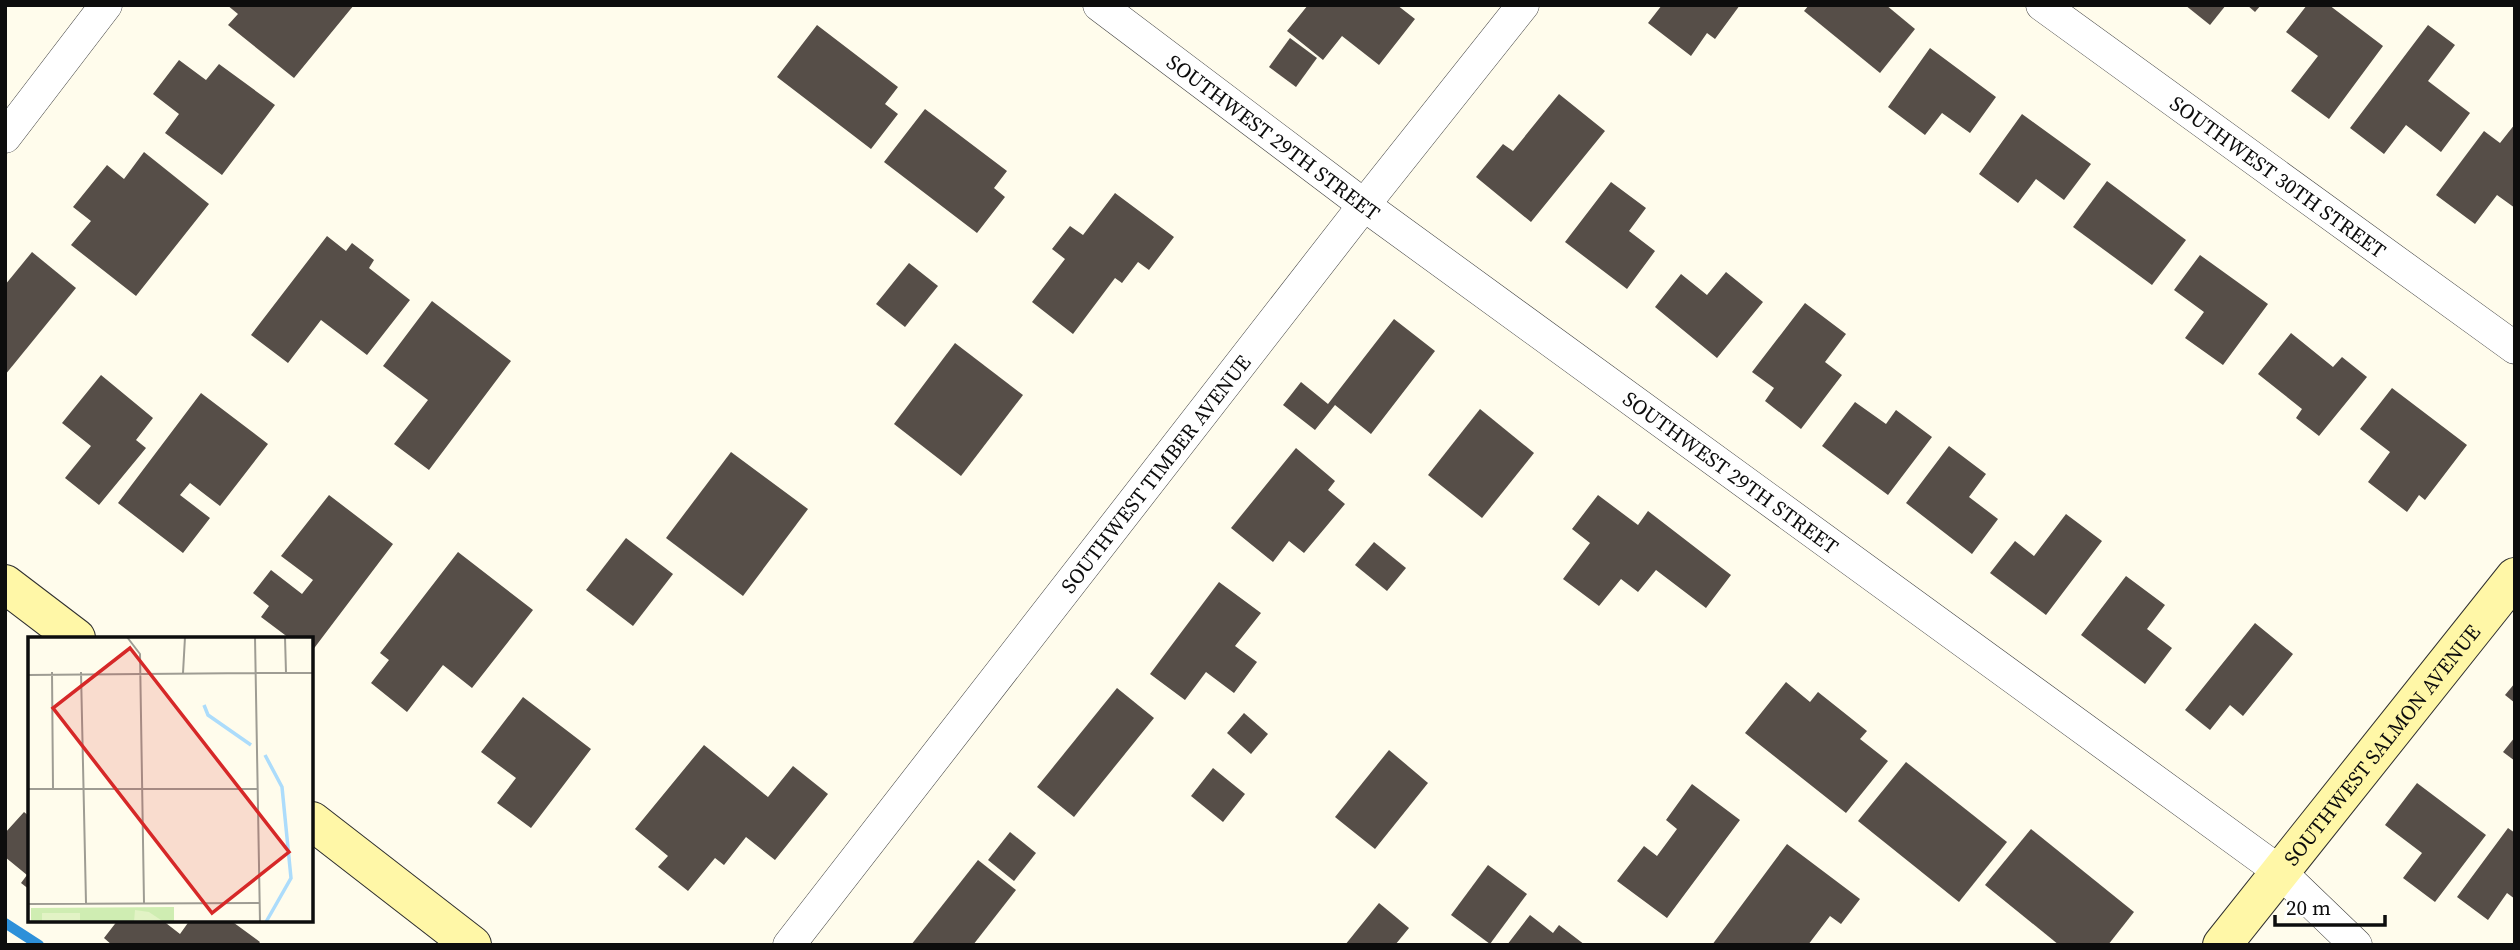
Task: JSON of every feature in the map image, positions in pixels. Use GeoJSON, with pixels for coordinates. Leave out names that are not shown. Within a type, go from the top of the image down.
{"type":"FeatureCollection","features":[{"type":"Feature","properties":{"kind":"street"},"geometry":{"type":"LineString","coordinates":[[5,137],[106,5]]}},
{"type":"Feature","properties":{"kind":"street","name":"SOUTHWEST 29TH STREET"},"geometry":{"type":"LineString","coordinates":[[1099,5],[1364,205],[2279,872],[2357,945]]}},
{"type":"Feature","properties":{"kind":"street","name":"SOUTHWEST TIMBER AVENUE"},"geometry":{"type":"LineString","coordinates":[[789,945],[1364,205],[1523,5]]}},
{"type":"Feature","properties":{"kind":"street","name":"SOUTHWEST 30TH STREET"},"geometry":{"type":"LineString","coordinates":[[2042,5],[2515,348]]}},
{"type":"Feature","properties":{"kind":"street","name":"SOUTHWEST SALMON AVENUE"},"geometry":{"type":"LineString","coordinates":[[2221,945],[2515,577]]}},
{"type":"Feature","properties":{"kind":"street"},"geometry":{"type":"LineString","coordinates":[[5,584],[73,637]]}},
{"type":"Feature","properties":{"kind":"street"},"geometry":{"type":"LineString","coordinates":[[313,822],[472,945]]}},
{"type":"Feature","properties":{"kind":"building"},"geometry":{"type":"Polygon","coordinates":[[[227,5],[354,5],[294,78],[228,25],[238,14],[227,5]]]}},
{"type":"Feature","properties":{"kind":"building"},"geometry":{"type":"Polygon","coordinates":[[[1308,5],[1397,5],[1415,19],[1379,65],[1342,36],[1323,60],[1287,31],[1308,5]]]}},
{"type":"Feature","properties":{"kind":"building"},"geometry":{"type":"Polygon","coordinates":[[[1662,5],[1740,5],[1715,39],[1707,33],[1691,56],[1648,23],[1662,5]]]}},
{"type":"Feature","properties":{"kind":"building"},"geometry":{"type":"Polygon","coordinates":[[[1809,5],[1886,5],[1915,29],[1880,73],[1804,11],[1809,5]]]}},
{"type":"Feature","properties":{"kind":"building"},"geometry":{"type":"Polygon","coordinates":[[[2185,5],[2226,5],[2210,25],[2185,5]]]}},
{"type":"Feature","properties":{"kind":"building"},"geometry":{"type":"Polygon","coordinates":[[[2247,5],[2261,5],[2255,12],[2247,5]]]}},
{"type":"Feature","properties":{"kind":"building"},"geometry":{"type":"Polygon","coordinates":[[[2307,5],[2329,5],[2383,46],[2329,119],[2291,91],[2318,56],[2286,32],[2307,5]]]}},
{"type":"Feature","properties":{"kind":"building"},"geometry":{"type":"Polygon","coordinates":[[[817,25],[898,87],[885,104],[898,114],[871,149],[777,77],[817,25]]]}},
{"type":"Feature","properties":{"kind":"building"},"geometry":{"type":"Polygon","coordinates":[[[2428,25],[2455,45],[2428,81],[2470,113],[2441,152],[2406,125],[2384,154],[2350,128],[2428,25]]]}},
{"type":"Feature","properties":{"kind":"building"},"geometry":{"type":"Polygon","coordinates":[[[1290,38],[1317,58],[1296,87],[1269,67],[1290,38]]]}},
{"type":"Feature","properties":{"kind":"building"},"geometry":{"type":"Polygon","coordinates":[[[1930,48],[1996,97],[1970,133],[1942,113],[1925,135],[1888,107],[1930,48]]]}},
{"type":"Feature","properties":{"kind":"building"},"geometry":{"type":"Polygon","coordinates":[[[179,60],[206,80],[219,64],[275,105],[222,175],[165,133],[179,114],[153,94],[179,60]]]}},
{"type":"Feature","properties":{"kind":"building"},"geometry":{"type":"Polygon","coordinates":[[[1559,94],[1605,131],[1531,222],[1476,177],[1503,144],[1513,151],[1559,94]]]}},
{"type":"Feature","properties":{"kind":"building"},"geometry":{"type":"Polygon","coordinates":[[[925,109],[1007,171],[994,188],[1005,197],[977,233],[884,162],[925,109]]]}},
{"type":"Feature","properties":{"kind":"building"},"geometry":{"type":"Polygon","coordinates":[[[2022,114],[2091,164],[2064,200],[2036,179],[2018,203],[1979,174],[2022,114]]]}},
{"type":"Feature","properties":{"kind":"building"},"geometry":{"type":"Polygon","coordinates":[[[2515,124],[2515,208],[2497,195],[2475,224],[2436,195],[2484,131],[2500,143],[2515,124]]]}},
{"type":"Feature","properties":{"kind":"building"},"geometry":{"type":"Polygon","coordinates":[[[144,152],[209,204],[136,296],[71,245],[91,221],[73,207],[107,165],[124,179],[144,152]]]}},
{"type":"Feature","properties":{"kind":"building"},"geometry":{"type":"Polygon","coordinates":[[[2107,181],[2186,240],[2152,285],[2073,227],[2107,181]]]}},
{"type":"Feature","properties":{"kind":"building"},"geometry":{"type":"Polygon","coordinates":[[[1611,182],[1646,208],[1629,231],[1655,251],[1627,289],[1565,242],[1611,182]]]}},
{"type":"Feature","properties":{"kind":"building"},"geometry":{"type":"Polygon","coordinates":[[[1115,193],[1174,237],[1149,270],[1138,262],[1122,283],[1115,278],[1073,334],[1032,302],[1065,259],[1052,249],[1070,226],[1083,235],[1115,193]]]}},
{"type":"Feature","properties":{"kind":"building"},"geometry":{"type":"Polygon","coordinates":[[[327,236],[346,251],[352,243],[374,260],[369,268],[410,300],[367,355],[321,320],[288,363],[251,335],[327,236]]]}},
{"type":"Feature","properties":{"kind":"building"},"geometry":{"type":"Polygon","coordinates":[[[32,252],[76,288],[5,375],[5,285],[32,252]]]}},
{"type":"Feature","properties":{"kind":"building"},"geometry":{"type":"Polygon","coordinates":[[[2200,255],[2268,304],[2223,365],[2185,338],[2204,312],[2174,290],[2200,255]]]}},
{"type":"Feature","properties":{"kind":"building"},"geometry":{"type":"Polygon","coordinates":[[[909,263],[938,286],[905,327],[876,304],[909,263]]]}},
{"type":"Feature","properties":{"kind":"building"},"geometry":{"type":"Polygon","coordinates":[[[1726,272],[1763,302],[1717,358],[1655,307],[1681,274],[1707,295],[1726,272]]]}},
{"type":"Feature","properties":{"kind":"building"},"geometry":{"type":"Polygon","coordinates":[[[432,301],[511,361],[429,470],[394,444],[428,400],[383,366],[432,301]]]}},
{"type":"Feature","properties":{"kind":"building"},"geometry":{"type":"Polygon","coordinates":[[[1805,303],[1846,334],[1825,362],[1842,375],[1801,429],[1765,401],[1774,388],[1752,372],[1805,303]]]}},
{"type":"Feature","properties":{"kind":"building"},"geometry":{"type":"Polygon","coordinates":[[[1394,319],[1435,351],[1371,434],[1335,405],[1315,430],[1283,405],[1301,382],[1328,404],[1394,319]]]}},
{"type":"Feature","properties":{"kind":"building"},"geometry":{"type":"Polygon","coordinates":[[[2291,333],[2333,367],[2342,357],[2367,377],[2319,436],[2296,418],[2302,409],[2258,374],[2291,333]]]}},
{"type":"Feature","properties":{"kind":"building"},"geometry":{"type":"Polygon","coordinates":[[[955,343],[1023,395],[961,476],[894,424],[955,343]]]}},
{"type":"Feature","properties":{"kind":"building"},"geometry":{"type":"Polygon","coordinates":[[[101,375],[153,418],[136,440],[146,448],[99,505],[65,478],[91,446],[62,423],[101,375]]]}},
{"type":"Feature","properties":{"kind":"building"},"geometry":{"type":"Polygon","coordinates":[[[2392,388],[2467,445],[2425,500],[2419,495],[2407,512],[2368,482],[2390,452],[2360,429],[2392,388]]]}},
{"type":"Feature","properties":{"kind":"building"},"geometry":{"type":"Polygon","coordinates":[[[201,393],[268,444],[220,506],[190,483],[180,495],[210,518],[183,553],[118,503],[201,393]]]}},
{"type":"Feature","properties":{"kind":"building"},"geometry":{"type":"Polygon","coordinates":[[[1855,402],[1886,424],[1896,410],[1932,437],[1888,495],[1822,446],[1855,402]]]}},
{"type":"Feature","properties":{"kind":"building"},"geometry":{"type":"Polygon","coordinates":[[[1480,409],[1534,453],[1482,518],[1428,475],[1480,409]]]}},
{"type":"Feature","properties":{"kind":"building"},"geometry":{"type":"Polygon","coordinates":[[[1949,446],[1986,474],[1969,497],[1998,519],[1972,554],[1906,503],[1949,446]]]}},
{"type":"Feature","properties":{"kind":"building"},"geometry":{"type":"Polygon","coordinates":[[[1296,448],[1335,481],[1328,490],[1345,504],[1304,553],[1289,541],[1273,562],[1231,528],[1296,448]]]}},
{"type":"Feature","properties":{"kind":"building"},"geometry":{"type":"Polygon","coordinates":[[[731,452],[808,509],[743,596],[666,538],[731,452]]]}},
{"type":"Feature","properties":{"kind":"building"},"geometry":{"type":"Polygon","coordinates":[[[329,495],[393,544],[313,650],[313,637],[288,637],[261,617],[269,606],[253,593],[271,570],[302,594],[313,580],[281,556],[329,495]]]}},
{"type":"Feature","properties":{"kind":"building"},"geometry":{"type":"Polygon","coordinates":[[[1598,495],[1638,525],[1648,511],[1731,575],[1706,608],[1656,570],[1638,592],[1621,579],[1599,606],[1563,579],[1590,543],[1572,529],[1598,495]]]}},
{"type":"Feature","properties":{"kind":"building"},"geometry":{"type":"Polygon","coordinates":[[[2066,514],[2102,541],[2046,615],[1990,573],[2015,541],[2034,556],[2066,514]]]}},
{"type":"Feature","properties":{"kind":"building"},"geometry":{"type":"Polygon","coordinates":[[[626,538],[673,574],[633,626],[586,590],[626,538]]]}},
{"type":"Feature","properties":{"kind":"building"},"geometry":{"type":"Polygon","coordinates":[[[1374,542],[1406,568],[1387,591],[1355,565],[1374,542]]]}},
{"type":"Feature","properties":{"kind":"building"},"geometry":{"type":"Polygon","coordinates":[[[458,552],[533,610],[472,688],[443,665],[407,712],[371,683],[389,660],[380,653],[458,552]]]}},
{"type":"Feature","properties":{"kind":"building"},"geometry":{"type":"Polygon","coordinates":[[[2126,576],[2165,605],[2147,629],[2172,648],[2145,684],[2081,635],[2126,576]]]}},
{"type":"Feature","properties":{"kind":"building"},"geometry":{"type":"Polygon","coordinates":[[[1219,582],[1261,613],[1235,646],[1257,662],[1234,693],[1206,672],[1185,700],[1150,674],[1219,582]]]}},
{"type":"Feature","properties":{"kind":"building"},"geometry":{"type":"Polygon","coordinates":[[[2255,623],[2293,654],[2243,716],[2230,705],[2210,730],[2185,710],[2255,623]]]}},
{"type":"Feature","properties":{"kind":"building"},"geometry":{"type":"Polygon","coordinates":[[[1786,682],[1810,702],[1818,692],[1867,731],[1860,739],[1888,761],[1846,813],[1745,733],[1786,682]]]}},
{"type":"Feature","properties":{"kind":"building"},"geometry":{"type":"Polygon","coordinates":[[[2515,683],[2515,703],[2505,695],[2515,683]]]}},
{"type":"Feature","properties":{"kind":"building"},"geometry":{"type":"Polygon","coordinates":[[[1117,688],[1154,718],[1074,817],[1037,787],[1117,688]]]}},
{"type":"Feature","properties":{"kind":"building"},"geometry":{"type":"Polygon","coordinates":[[[523,697],[591,749],[531,828],[497,803],[516,778],[481,752],[523,697]]]}},
{"type":"Feature","properties":{"kind":"building"},"geometry":{"type":"Polygon","coordinates":[[[1244,713],[1268,734],[1251,754],[1227,733],[1244,713]]]}},
{"type":"Feature","properties":{"kind":"building"},"geometry":{"type":"Polygon","coordinates":[[[2515,737],[2515,761],[2503,752],[2515,737]]]}},
{"type":"Feature","properties":{"kind":"building"},"geometry":{"type":"Polygon","coordinates":[[[704,745],[768,797],[793,766],[828,794],[775,860],[746,837],[724,865],[715,858],[688,891],[658,867],[668,856],[635,829],[704,745]]]}},
{"type":"Feature","properties":{"kind":"building"},"geometry":{"type":"Polygon","coordinates":[[[1389,750],[1428,783],[1375,849],[1335,817],[1389,750]]]}},
{"type":"Feature","properties":{"kind":"building"},"geometry":{"type":"Polygon","coordinates":[[[1906,762],[2007,842],[1959,902],[1858,821],[1906,762]]]}},
{"type":"Feature","properties":{"kind":"building"},"geometry":{"type":"Polygon","coordinates":[[[1213,768],[1245,794],[1223,822],[1191,796],[1213,768]]]}},
{"type":"Feature","properties":{"kind":"building"},"geometry":{"type":"Polygon","coordinates":[[[2417,783],[2486,835],[2435,902],[2403,878],[2422,853],[2385,825],[2417,783]]]}},
{"type":"Feature","properties":{"kind":"building"},"geometry":{"type":"Polygon","coordinates":[[[1692,784],[1740,820],[1667,918],[1617,881],[1644,846],[1657,856],[1677,829],[1666,820],[1692,784]]]}},
{"type":"Feature","properties":{"kind":"building"},"geometry":{"type":"Polygon","coordinates":[[[24,812],[28,815],[28,888],[21,883],[27,875],[5,857],[5,833],[24,812]]]}},
{"type":"Feature","properties":{"kind":"building"},"geometry":{"type":"Polygon","coordinates":[[[2508,828],[2515,833],[2515,899],[2507,893],[2488,920],[2457,897],[2508,828]]]}},
{"type":"Feature","properties":{"kind":"building"},"geometry":{"type":"Polygon","coordinates":[[[2031,829],[2134,912],[2108,945],[2059,945],[1985,885],[2031,829]]]}},
{"type":"Feature","properties":{"kind":"building"},"geometry":{"type":"Polygon","coordinates":[[[1010,832],[1036,853],[1014,881],[988,860],[1010,832]]]}},
{"type":"Feature","properties":{"kind":"building"},"geometry":{"type":"Polygon","coordinates":[[[1787,844],[1860,899],[1841,924],[1830,916],[1808,945],[1712,945],[1787,844]]]}},
{"type":"Feature","properties":{"kind":"building"},"geometry":{"type":"Polygon","coordinates":[[[978,860],[1016,890],[973,945],[911,945],[978,860]]]}},
{"type":"Feature","properties":{"kind":"building"},"geometry":{"type":"Polygon","coordinates":[[[1488,865],[1527,894],[1490,944],[1451,915],[1488,865]]]}},
{"type":"Feature","properties":{"kind":"building"},"geometry":{"type":"Polygon","coordinates":[[[1379,903],[1409,928],[1395,945],[1345,945],[1379,903]]]}},
{"type":"Feature","properties":{"kind":"building"},"geometry":{"type":"Polygon","coordinates":[[[1530,915],[1553,933],[1559,925],[1585,945],[1507,945],[1530,915]]]}},
{"type":"Feature","properties":{"kind":"building"},"geometry":{"type":"Polygon","coordinates":[[[116,922],[165,922],[180,934],[189,922],[233,922],[260,942],[258,945],[112,945],[104,938],[116,922]]]}},
{"type":"Feature","properties":{"kind":"waterway"},"geometry":{"type":"LineString","coordinates":[[5,923],[39,945]]}}]}
